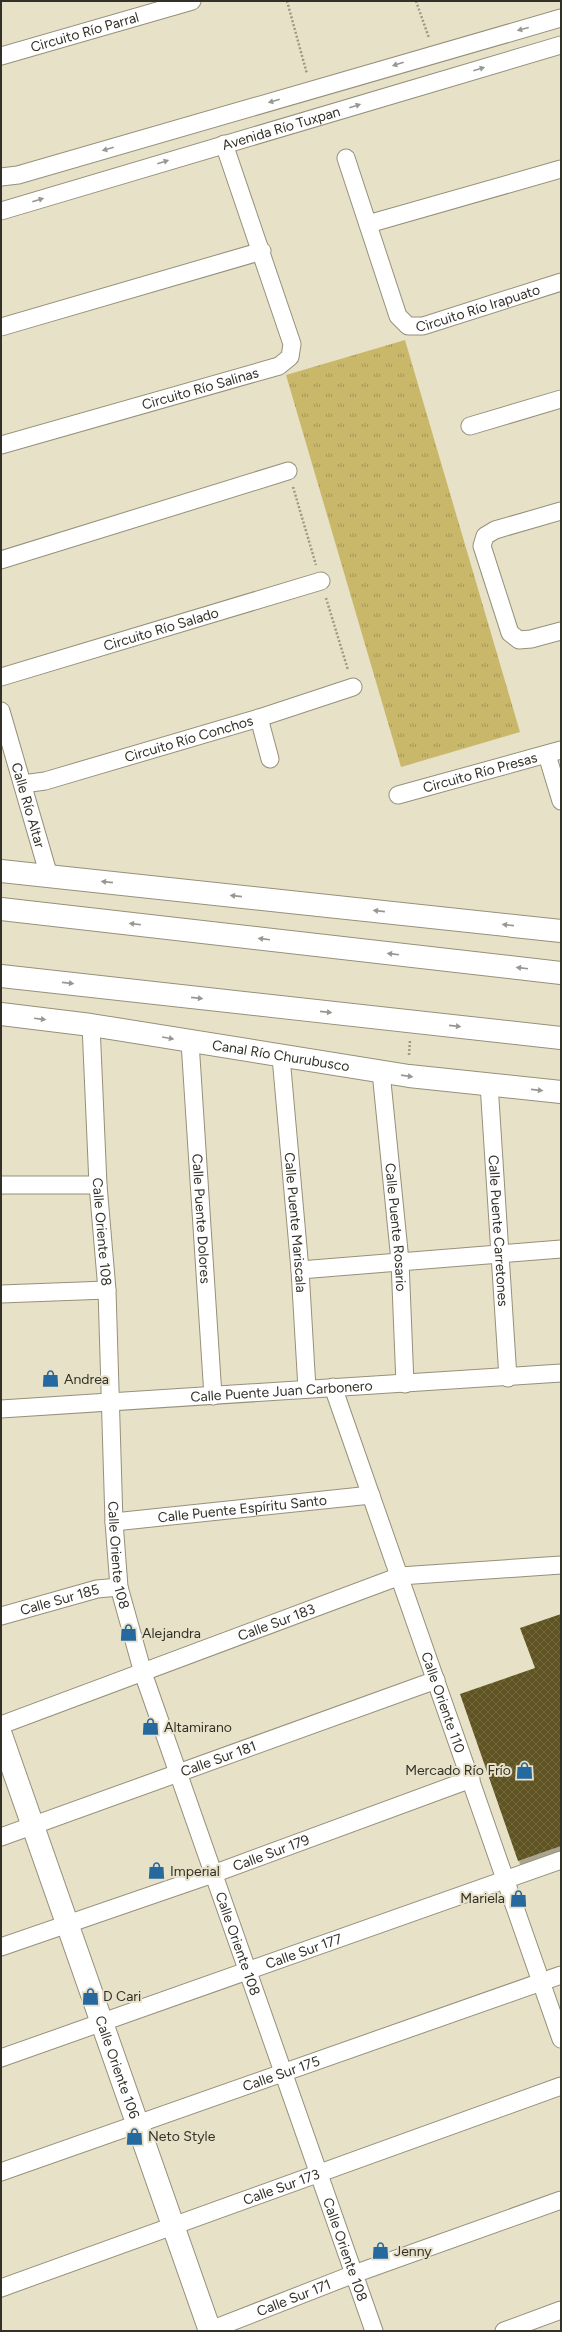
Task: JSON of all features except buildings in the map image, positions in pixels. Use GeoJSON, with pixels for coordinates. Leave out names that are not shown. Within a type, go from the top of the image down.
{"type":"FeatureCollection","features":[{"type":"Feature","properties":{"kind":"street","name":"Circuito Río Parral"},"geometry":{"type":"LineString","coordinates":[[1,56],[192,1]]}},
{"type":"Feature","properties":{"kind":"street","name":"Avenida Río Tuxpan"},"geometry":{"type":"LineString","coordinates":[[1,177],[18,175],[434,53],[561,18]]}},
{"type":"Feature","properties":{"kind":"street","name":"Avenida Río Tuxpan"},"geometry":{"type":"LineString","coordinates":[[1,211],[561,44]]}},
{"type":"Feature","properties":{"kind":"street","name":"Circuito Río Salinas"},"geometry":{"type":"LineString","coordinates":[[1,445],[279,366],[290,357],[292,344],[262,252],[224,144]]}},
{"type":"Feature","properties":{"kind":"street","name":"Circuito Río Irapuato"},"geometry":{"type":"LineString","coordinates":[[346,158],[398,316],[408,326],[424,326],[561,282]]}},
{"type":"Feature","properties":{"kind":"street"},"geometry":{"type":"LineString","coordinates":[[368,224],[561,169]]}},
{"type":"Feature","properties":{"kind":"street"},"geometry":{"type":"LineString","coordinates":[[1,327],[262,252]]}},
{"type":"Feature","properties":{"kind":"street"},"geometry":{"type":"LineString","coordinates":[[470,426],[561,399]]}},
{"type":"Feature","properties":{"kind":"street"},"geometry":{"type":"LineString","coordinates":[[1,560],[288,471]]}},
{"type":"Feature","properties":{"kind":"street"},"geometry":{"type":"LineString","coordinates":[[561,512],[495,530],[485,536],[482,546],[510,633],[519,640],[532,639],[561,631]]}},
{"type":"Feature","properties":{"kind":"street","name":"Circuito Río Salado"},"geometry":{"type":"LineString","coordinates":[[1,677],[321,581]]}},
{"type":"Feature","properties":{"kind":"street","name":"Circuito Río Conchos"},"geometry":{"type":"LineString","coordinates":[[23,784],[45,781],[259,718],[353,687]]}},
{"type":"Feature","properties":{"kind":"street","name":"Calle Río Altar"},"geometry":{"type":"LineString","coordinates":[[1,711],[49,876]]}},
{"type":"Feature","properties":{"kind":"street"},"geometry":{"type":"LineString","coordinates":[[259,718],[270,759]]}},
{"type":"Feature","properties":{"kind":"street"},"geometry":{"type":"LineString","coordinates":[[554,752],[561,801]]}},
{"type":"Feature","properties":{"kind":"street","name":"Circuito Río Presas"},"geometry":{"type":"LineString","coordinates":[[398,795],[554,752]]}},
{"type":"Feature","properties":{"kind":"street"},"geometry":{"type":"LineString","coordinates":[[1,871],[561,931]]}},
{"type":"Feature","properties":{"kind":"street"},"geometry":{"type":"LineString","coordinates":[[1,909],[561,973]]}},
{"type":"Feature","properties":{"kind":"street"},"geometry":{"type":"LineString","coordinates":[[1,976],[561,1038]]}},
{"type":"Feature","properties":{"kind":"street","name":"Canal Río Churubusco"},"geometry":{"type":"LineString","coordinates":[[1,1014],[91,1025],[281,1057],[408,1076],[561,1092]]}},
{"type":"Feature","properties":{"kind":"street","name":"Calle Oriente 108"},"geometry":{"type":"LineString","coordinates":[[91,1025],[98,1185],[107,1290],[114,1522],[119,1587],[143,1673],[282,2073],[374,2331]]}},
{"type":"Feature","properties":{"kind":"street","name":"Calle Puente Dolores"},"geometry":{"type":"LineString","coordinates":[[190,1042],[213,1396]]}},
{"type":"Feature","properties":{"kind":"street","name":"Calle Puente Mariscala"},"geometry":{"type":"LineString","coordinates":[[281,1057],[300,1270],[307,1389]]}},
{"type":"Feature","properties":{"kind":"street","name":"Calle Puente Rosario"},"geometry":{"type":"LineString","coordinates":[[381,1072],[400,1261],[405,1384]]}},
{"type":"Feature","properties":{"kind":"street","name":"Calle Puente Carretones"},"geometry":{"type":"LineString","coordinates":[[489,1084],[508,1378]]}},
{"type":"Feature","properties":{"kind":"street"},"geometry":{"type":"LineString","coordinates":[[1,1185],[98,1185]]}},
{"type":"Feature","properties":{"kind":"street"},"geometry":{"type":"LineString","coordinates":[[300,1270],[561,1249]]}},
{"type":"Feature","properties":{"kind":"street"},"geometry":{"type":"LineString","coordinates":[[1,1294],[107,1290]]}},
{"type":"Feature","properties":{"kind":"street","name":"Calle Puente Juan Carbonero"},"geometry":{"type":"LineString","coordinates":[[1,1409],[111,1403],[334,1387],[508,1378],[561,1373]]}},
{"type":"Feature","properties":{"kind":"street","name":"Calle Oriente 110"},"geometry":{"type":"LineString","coordinates":[[334,1387],[561,2039]]}},
{"type":"Feature","properties":{"kind":"street","name":"Calle Puente Espíritu Santo"},"geometry":{"type":"LineString","coordinates":[[114,1522],[371,1495]]}},
{"type":"Feature","properties":{"kind":"street","name":"Calle Sur 183"},"geometry":{"type":"LineString","coordinates":[[1,1725],[400,1576],[561,1565]]}},
{"type":"Feature","properties":{"kind":"street","name":"Calle Sur 185"},"geometry":{"type":"LineString","coordinates":[[1,1616],[97,1589],[119,1587]]}},
{"type":"Feature","properties":{"kind":"street","name":"Calle Sur 181"},"geometry":{"type":"LineString","coordinates":[[1,1837],[436,1680]]}},
{"type":"Feature","properties":{"kind":"street","name":"Calle Oriente 106"},"geometry":{"type":"LineString","coordinates":[[1,1734],[209,2331]]}},
{"type":"Feature","properties":{"kind":"street","name":"Calle Sur 179"},"geometry":{"type":"LineString","coordinates":[[1,1947],[67,1923],[213,1874],[471,1779]]}},
{"type":"Feature","properties":{"kind":"street","name":"Calle Sur 177"},"geometry":{"type":"LineString","coordinates":[[1,2058],[248,1972],[561,1860]]}},
{"type":"Feature","properties":{"kind":"street","name":"Calle Sur 175"},"geometry":{"type":"LineString","coordinates":[[1,2172],[561,1975]]}},
{"type":"Feature","properties":{"kind":"street","name":"Calle Sur 173"},"geometry":{"type":"LineString","coordinates":[[1,2288],[561,2086]]}},
{"type":"Feature","properties":{"kind":"street","name":"Calle Sur 171"},"geometry":{"type":"LineString","coordinates":[[209,2331],[354,2274],[561,2200]]}},
{"type":"Feature","properties":{"kind":"street"},"geometry":{"type":"LineString","coordinates":[[504,2331],[561,2310]]}},
{"type":"Feature","properties":{"kind":"path"},"geometry":{"type":"LineString","coordinates":[[287,1],[311,90]]}},
{"type":"Feature","properties":{"kind":"path"},"geometry":{"type":"LineString","coordinates":[[416,1],[434,53]]}},
{"type":"Feature","properties":{"kind":"path"},"geometry":{"type":"LineString","coordinates":[[408,1076],[410,1021]]}},
{"type":"Feature","properties":{"kind":"green space"},"geometry":{"type":"Polygon","coordinates":[[[405,340],[520,732],[401,767],[286,375],[405,340]]]}},
{"type":"Feature","properties":{"kind":"place","name":"Andrea"},"geometry":{"type":"Point","coordinates":[51,1379]}},
{"type":"Feature","properties":{"kind":"place","name":"Alejandra"},"geometry":{"type":"Point","coordinates":[129,1633]}},
{"type":"Feature","properties":{"kind":"place","name":"Altamirano"},"geometry":{"type":"Point","coordinates":[151,1727]}},
{"type":"Feature","properties":{"kind":"place","name":"Mercado Río Frío"},"geometry":{"type":"Point","coordinates":[524,1770]}},
{"type":"Feature","properties":{"kind":"place","name":"Imperial"},"geometry":{"type":"Point","coordinates":[157,1871]}},
{"type":"Feature","properties":{"kind":"place","name":"Mariela"},"geometry":{"type":"Point","coordinates":[518,1898]}},
{"type":"Feature","properties":{"kind":"place","name":"D Cari"},"geometry":{"type":"Point","coordinates":[90,1996]}},
{"type":"Feature","properties":{"kind":"place","name":"Neto Style"},"geometry":{"type":"Point","coordinates":[135,2136]}},
{"type":"Feature","properties":{"kind":"place","name":"Jenny"},"geometry":{"type":"Point","coordinates":[381,2251]}}]}
